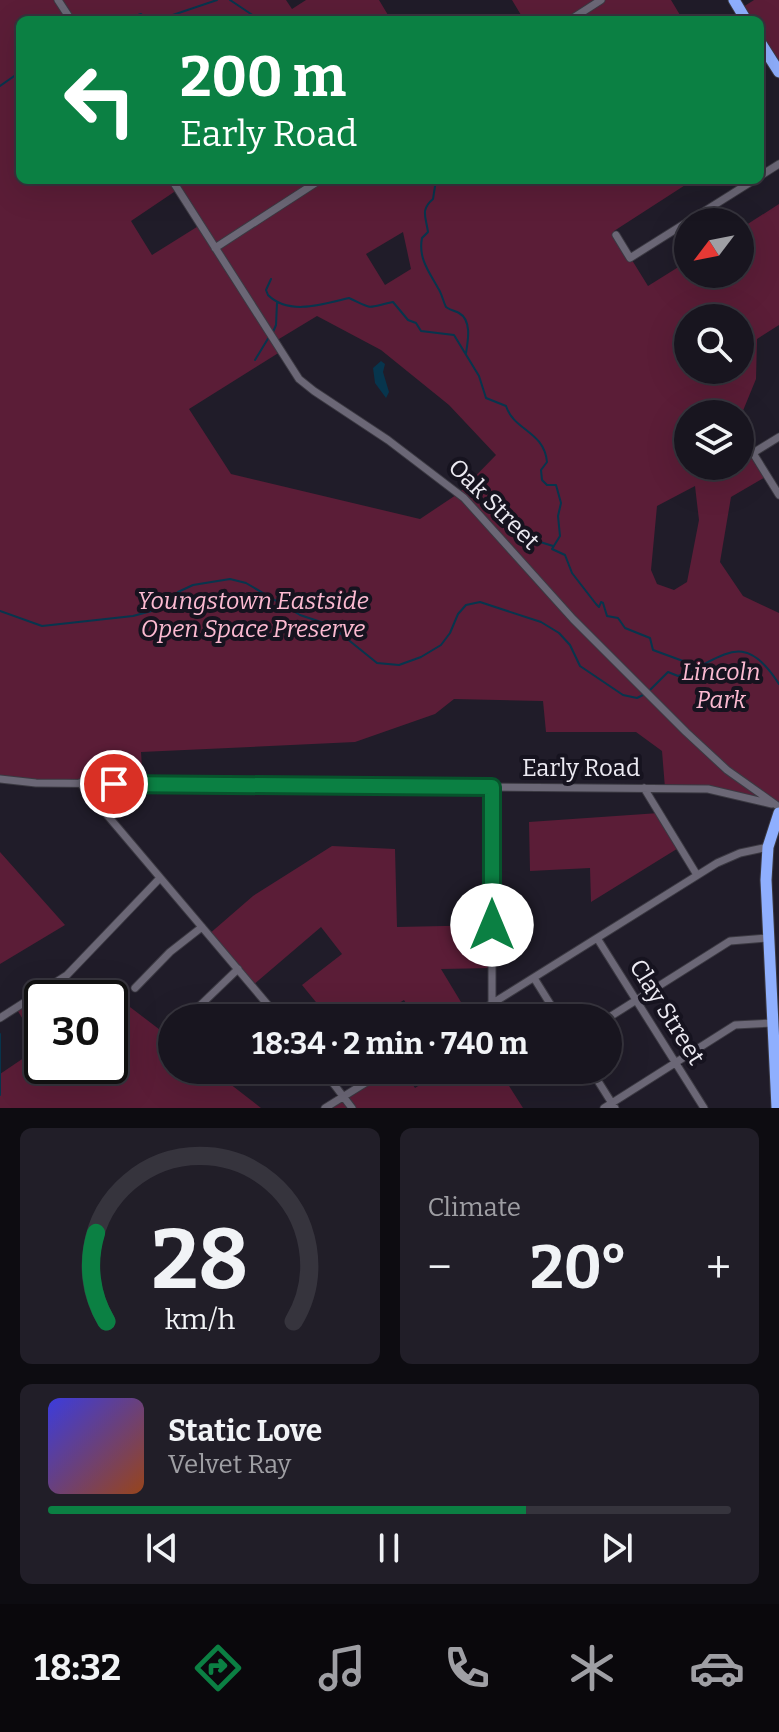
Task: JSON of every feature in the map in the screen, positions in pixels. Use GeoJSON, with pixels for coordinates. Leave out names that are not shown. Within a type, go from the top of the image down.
{"type":"FeatureCollection","features":[{"type":"Feature","properties":{"kind":"highway"},"geometry":{"type":"LineString","coordinates":[[764,48],[779,72]]}},
{"type":"Feature","properties":{"kind":"highway"},"geometry":{"type":"LineString","coordinates":[[777,1108],[774,960],[768,938],[766,880],[768,847],[778,808]]}},
{"type":"Feature","properties":{"kind":"street"},"geometry":{"type":"LineString","coordinates":[[576,16],[601,0]]}},
{"type":"Feature","properties":{"kind":"street","name":"Oak Street"},"geometry":{"type":"LineString","coordinates":[[175,184],[280,352],[306,385],[388,440],[464,498],[573,619],[686,732],[727,770],[778,808]]}},
{"type":"Feature","properties":{"kind":"street"},"geometry":{"type":"LineString","coordinates":[[215,248],[314,184]]}},
{"type":"Feature","properties":{"kind":"street"},"geometry":{"type":"LineString","coordinates":[[616,235],[630,258],[748,184]]}},
{"type":"Feature","properties":{"kind":"street"},"geometry":{"type":"LineString","coordinates":[[779,437],[753,453],[779,495]]}},
{"type":"Feature","properties":{"kind":"street","name":"Early Road"},"geometry":{"type":"LineString","coordinates":[[0,779],[23,783],[708,789],[778,808]]}},
{"type":"Feature","properties":{"kind":"street"},"geometry":{"type":"LineString","coordinates":[[80,783],[267,1004]]}},
{"type":"Feature","properties":{"kind":"street"},"geometry":{"type":"LineString","coordinates":[[492,787],[492,1004]]}},
{"type":"Feature","properties":{"kind":"street"},"geometry":{"type":"LineString","coordinates":[[644,788],[697,875]]}},
{"type":"Feature","properties":{"kind":"street"},"geometry":{"type":"LineString","coordinates":[[492,1004],[697,875],[735,855],[768,847]]}},
{"type":"Feature","properties":{"kind":"street"},"geometry":{"type":"LineString","coordinates":[[1,1018],[67,975],[160,878]]}},
{"type":"Feature","properties":{"kind":"street"},"geometry":{"type":"LineString","coordinates":[[135,988],[170,952],[202,927]]}},
{"type":"Feature","properties":{"kind":"street","name":"Clay Street"},"geometry":{"type":"LineString","coordinates":[[597,938],[704,1108]]}},
{"type":"Feature","properties":{"kind":"street"},"geometry":{"type":"LineString","coordinates":[[622,1009],[730,941],[768,938]]}},
{"type":"Feature","properties":{"kind":"street"},"geometry":{"type":"LineString","coordinates":[[202,1004],[238,969]]}},
{"type":"Feature","properties":{"kind":"street"},"geometry":{"type":"LineString","coordinates":[[534,978],[550,1004]]}},
{"type":"Feature","properties":{"kind":"street"},"geometry":{"type":"LineString","coordinates":[[598,1084],[610,1106],[735,1025],[773,1023]]}},
{"type":"Feature","properties":{"kind":"street"},"geometry":{"type":"LineString","coordinates":[[335,1084],[352,1108]]}},
{"type":"Feature","properties":{"kind":"street"},"geometry":{"type":"LineString","coordinates":[[325,1108],[364,1084]]}},
{"type":"Feature","properties":{"kind":"green space"},"geometry":{"type":"Polygon","coordinates":[[[0,0],[286,0],[292,9],[306,0],[379,0],[389,16],[16,16],[16,184],[687,184],[614,231],[648,286],[674,270],[674,288],[754,288],[754,220],[779,204],[779,325],[757,339],[754,384],[754,304],[674,304],[674,384],[754,384],[747,400],[674,400],[674,480],[754,480],[754,455],[767,476],[731,497],[720,562],[743,596],[779,613],[779,807],[717,790],[665,788],[662,751],[636,732],[546,732],[543,701],[454,699],[435,714],[355,742],[141,752],[143,784],[0,779],[0,0]],[[177,190],[131,221],[152,255],[200,225],[177,190]],[[403,232],[366,254],[385,285],[411,269],[403,232]],[[317,316],[274,342],[280,352],[189,409],[231,474],[420,519],[459,493],[496,455],[449,405],[381,350],[317,316]],[[695,486],[657,506],[651,570],[657,584],[674,590],[687,582],[699,520],[695,486]]]}},
{"type":"Feature","properties":{"kind":"green space"},"geometry":{"type":"Polygon","coordinates":[[[512,0],[671,0],[681,16],[522,16],[512,0]]]}},
{"type":"Feature","properties":{"kind":"green space"},"geometry":{"type":"Polygon","coordinates":[[[754,0],[779,0],[779,69],[764,48],[764,16],[744,16],[740,9],[754,0]]]}},
{"type":"Feature","properties":{"kind":"green space"},"geometry":{"type":"Polygon","coordinates":[[[659,813],[680,847],[591,902],[590,868],[530,871],[529,822],[659,813]]]}},
{"type":"Feature","properties":{"kind":"green space"},"geometry":{"type":"Polygon","coordinates":[[[332,846],[395,849],[397,927],[492,925],[492,968],[441,969],[462,1004],[406,1004],[404,1000],[397,1004],[318,1004],[302,985],[342,954],[321,927],[252,986],[208,935],[253,896],[332,846]]]}},
{"type":"Feature","properties":{"kind":"green space"},"geometry":{"type":"Polygon","coordinates":[[[0,852],[65,925],[0,964],[0,852]]]}},
{"type":"Feature","properties":{"kind":"green space"},"geometry":{"type":"Polygon","coordinates":[[[24,1003],[24,1021],[16,1008],[24,1003]]]}},
{"type":"Feature","properties":{"kind":"green space"},"geometry":{"type":"Polygon","coordinates":[[[128,1006],[158,1028],[158,1084],[230,1084],[261,1108],[0,1108],[0,1074],[24,1058],[24,1084],[128,1084],[128,1006]]]}},
{"type":"Feature","properties":{"kind":"green space"},"geometry":{"type":"Polygon","coordinates":[[[364,1084],[412,1084],[415,1088],[421,1084],[508,1084],[523,1108],[325,1108],[364,1084]]]}},
{"type":"Feature","properties":{"kind":"water"},"geometry":{"type":"Polygon","coordinates":[[[381,361],[385,364],[383,372],[389,392],[386,398],[375,383],[373,368],[381,361]]]}},
{"type":"Feature","properties":{"kind":"waterway"},"geometry":{"type":"LineString","coordinates":[[170,16],[217,0]]}},
{"type":"Feature","properties":{"kind":"waterway"},"geometry":{"type":"LineString","coordinates":[[230,0],[254,16]]}},
{"type":"Feature","properties":{"kind":"waterway"},"geometry":{"type":"LineString","coordinates":[[135,16],[144,16]]}},
{"type":"Feature","properties":{"kind":"waterway"},"geometry":{"type":"LineString","coordinates":[[0,86],[16,75]]}},
{"type":"Feature","properties":{"kind":"waterway"},"geometry":{"type":"LineString","coordinates":[[435,184],[433,199],[425,210],[428,232],[422,238],[422,252],[446,307],[459,313],[466,321],[466,353]]}},
{"type":"Feature","properties":{"kind":"waterway"},"geometry":{"type":"LineString","coordinates":[[271,279],[266,290],[268,295],[286,305],[307,307],[349,298],[370,307],[393,302],[421,331],[454,335],[479,376],[486,398],[506,406],[515,421],[535,437],[545,452],[547,462],[541,470],[542,480],[547,485],[556,485],[561,503],[558,516],[560,536],[552,549],[565,555],[572,573],[599,607],[603,603],[607,616],[618,618],[625,628],[650,638],[653,650],[683,661],[688,672]]}},
{"type":"Feature","properties":{"kind":"waterway"},"geometry":{"type":"LineString","coordinates":[[273,332],[277,303]]}},
{"type":"Feature","properties":{"kind":"waterway"},"geometry":{"type":"LineString","coordinates":[[255,360],[269,337]]}},
{"type":"Feature","properties":{"kind":"waterway"},"geometry":{"type":"LineString","coordinates":[[508,532],[529,547],[537,541],[553,546]]}},
{"type":"Feature","properties":{"kind":"waterway"},"geometry":{"type":"LineString","coordinates":[[0,611],[42,626],[133,616],[159,609],[178,592],[193,585],[230,579],[246,583],[300,615],[330,625],[377,663],[399,665],[441,645],[466,605],[480,602],[541,622],[559,633],[570,645],[580,666],[623,695],[637,698],[647,693],[668,672],[678,676],[732,652],[754,656],[779,684]]}},
{"type":"Feature","properties":{"kind":"waterway"},"geometry":{"type":"LineString","coordinates":[[0,1034],[0,1095]]}},
{"type":"Feature","properties":{"kind":"route"},"geometry":{"type":"LineString","coordinates":[[114,784],[492,787],[492,925]]}},
{"type":"Feature","properties":{"kind":"park label","name":"Youngstown Eastside Open Space Preserve"},"geometry":{"type":"Point","coordinates":[253,615]}},
{"type":"Feature","properties":{"kind":"park label","name":"Lincoln Park"},"geometry":{"type":"Point","coordinates":[721,686]}}]}
